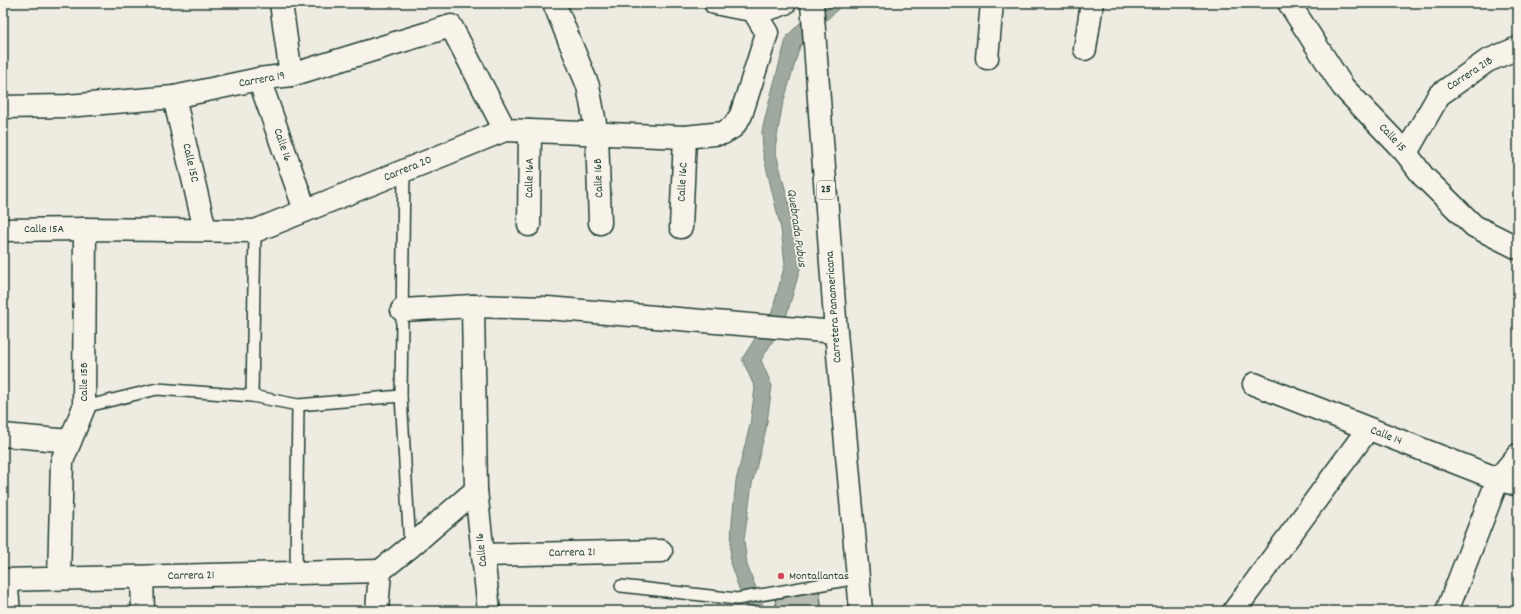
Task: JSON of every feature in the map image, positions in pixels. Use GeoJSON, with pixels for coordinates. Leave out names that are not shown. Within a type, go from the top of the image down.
{"type":"FeatureCollection","features":[{"type":"Feature","properties":{"kind":"main road"},"geometry":{"type":"LineString","coordinates":[[281,3],[291,75]]}},
{"type":"Feature","properties":{"kind":"main road","name":"Calle 16B"},"geometry":{"type":"LineString","coordinates":[[554,3],[588,86],[597,134],[600,223]]}},
{"type":"Feature","properties":{"kind":"main road"},"geometry":{"type":"LineString","coordinates":[[715,3],[753,10],[774,8],[785,3]]}},
{"type":"Feature","properties":{"kind":"main road","name":"Carretera Panamericana"},"geometry":{"type":"LineString","coordinates":[[812,3],[836,332],[861,611]]}},
{"type":"Feature","properties":{"kind":"main road"},"geometry":{"type":"LineString","coordinates":[[987,58],[992,3]]}},
{"type":"Feature","properties":{"kind":"main road"},"geometry":{"type":"LineString","coordinates":[[1085,49],[1092,3]]}},
{"type":"Feature","properties":{"kind":"main road","name":"Calle 15"},"geometry":{"type":"LineString","coordinates":[[1289,3],[1344,87],[1406,153],[1423,176],[1474,226],[1518,248]]}},
{"type":"Feature","properties":{"kind":"main road","name":"Carrera 20"},"geometry":{"type":"LineString","coordinates":[[85,229],[255,231],[505,130],[685,137],[723,133],[733,127],[741,115],[767,33],[753,10]]}},
{"type":"Feature","properties":{"kind":"main road","name":"Carrera 19"},"geometry":{"type":"LineString","coordinates":[[3,107],[67,106],[174,97],[259,79],[291,75],[451,26],[505,130]]}},
{"type":"Feature","properties":{"kind":"main road","name":"Carrera 21B"},"geometry":{"type":"LineString","coordinates":[[1406,153],[1439,95],[1487,61],[1518,48]]}},
{"type":"Feature","properties":{"kind":"main road","name":"Calle 16"},"geometry":{"type":"LineString","coordinates":[[259,79],[305,210]]}},
{"type":"Feature","properties":{"kind":"main road","name":"Calle 15C"},"geometry":{"type":"LineString","coordinates":[[174,97],[205,230]]}},
{"type":"Feature","properties":{"kind":"main road","name":"Calle 16A"},"geometry":{"type":"LineString","coordinates":[[529,225],[530,131]]}},
{"type":"Feature","properties":{"kind":"main road","name":"Calle 16C"},"geometry":{"type":"LineString","coordinates":[[681,227],[685,137]]}},
{"type":"Feature","properties":{"kind":"main road","name":"Calle 15A"},"geometry":{"type":"LineString","coordinates":[[3,230],[85,229]]}},
{"type":"Feature","properties":{"kind":"main road","name":"Calle 15B"},"geometry":{"type":"LineString","coordinates":[[58,578],[62,461],[84,407],[85,229]]}},
{"type":"Feature","properties":{"kind":"main road"},"geometry":{"type":"LineString","coordinates":[[402,310],[473,306],[547,308],[836,332]]}},
{"type":"Feature","properties":{"kind":"main road","name":"Calle 16"},"geometry":{"type":"LineString","coordinates":[[473,306],[476,490],[489,611]]}},
{"type":"Feature","properties":{"kind":"main road","name":"Calle 14"},"geometry":{"type":"LineString","coordinates":[[1254,384],[1508,482]]}},
{"type":"Feature","properties":{"kind":"main road"},"geometry":{"type":"LineString","coordinates":[[1234,611],[1368,429]]}},
{"type":"Feature","properties":{"kind":"main road"},"geometry":{"type":"LineString","coordinates":[[3,435],[70,441]]}},
{"type":"Feature","properties":{"kind":"main road"},"geometry":{"type":"LineString","coordinates":[[1447,611],[1508,482],[1518,455]]}},
{"type":"Feature","properties":{"kind":"main road"},"geometry":{"type":"LineString","coordinates":[[377,611],[380,571],[476,490]]}},
{"type":"Feature","properties":{"kind":"main road","name":"Carrera 21"},"geometry":{"type":"LineString","coordinates":[[483,555],[661,550]]}},
{"type":"Feature","properties":{"kind":"main road","name":"Carrera 21"},"geometry":{"type":"LineString","coordinates":[[5,580],[380,571]]}},
{"type":"Feature","properties":{"kind":"main road"},"geometry":{"type":"LineString","coordinates":[[142,577],[143,611]]}},
{"type":"Feature","properties":{"kind":"main road"},"geometry":{"type":"LineString","coordinates":[[5,580],[9,611]]}},
{"type":"Feature","properties":{"kind":"lane"},"geometry":{"type":"LineString","coordinates":[[404,171],[401,396],[410,547]]}},
{"type":"Feature","properties":{"kind":"lane"},"geometry":{"type":"LineString","coordinates":[[252,396],[255,231]]}},
{"type":"Feature","properties":{"kind":"lane"},"geometry":{"type":"LineString","coordinates":[[84,407],[157,390],[252,396],[298,405],[401,396]]}},
{"type":"Feature","properties":{"kind":"lane"},"geometry":{"type":"LineString","coordinates":[[296,574],[298,405]]}},
{"type":"Feature","properties":{"kind":"lane"},"geometry":{"type":"LineString","coordinates":[[621,586],[741,598],[858,578]]}},
{"type":"Feature","properties":{"kind":"shaded area"},"geometry":{"type":"Polygon","coordinates":[[[820,3],[844,3],[800,46],[782,107],[775,149],[796,232],[800,269],[785,321],[761,360],[772,386],[766,429],[752,484],[744,540],[747,565],[765,611],[747,611],[730,563],[736,481],[750,425],[755,388],[742,359],[772,312],[785,264],[781,229],[763,154],[762,131],[787,36],[820,3]]]}},
{"type":"Feature","properties":{"kind":"building"},"geometry":{"type":"Polygon","coordinates":[[[819,590],[822,611],[777,611],[775,598],[819,590]]]}},
{"type":"Feature","properties":{"kind":"place","name":"Montallantas"},"geometry":{"type":"Point","coordinates":[781,576]}},
{"type":"Feature","properties":{"kind":"water label","name":"Quebrada Pubus"},"geometry":{"type":"Point","coordinates":[796,228]}}]}
